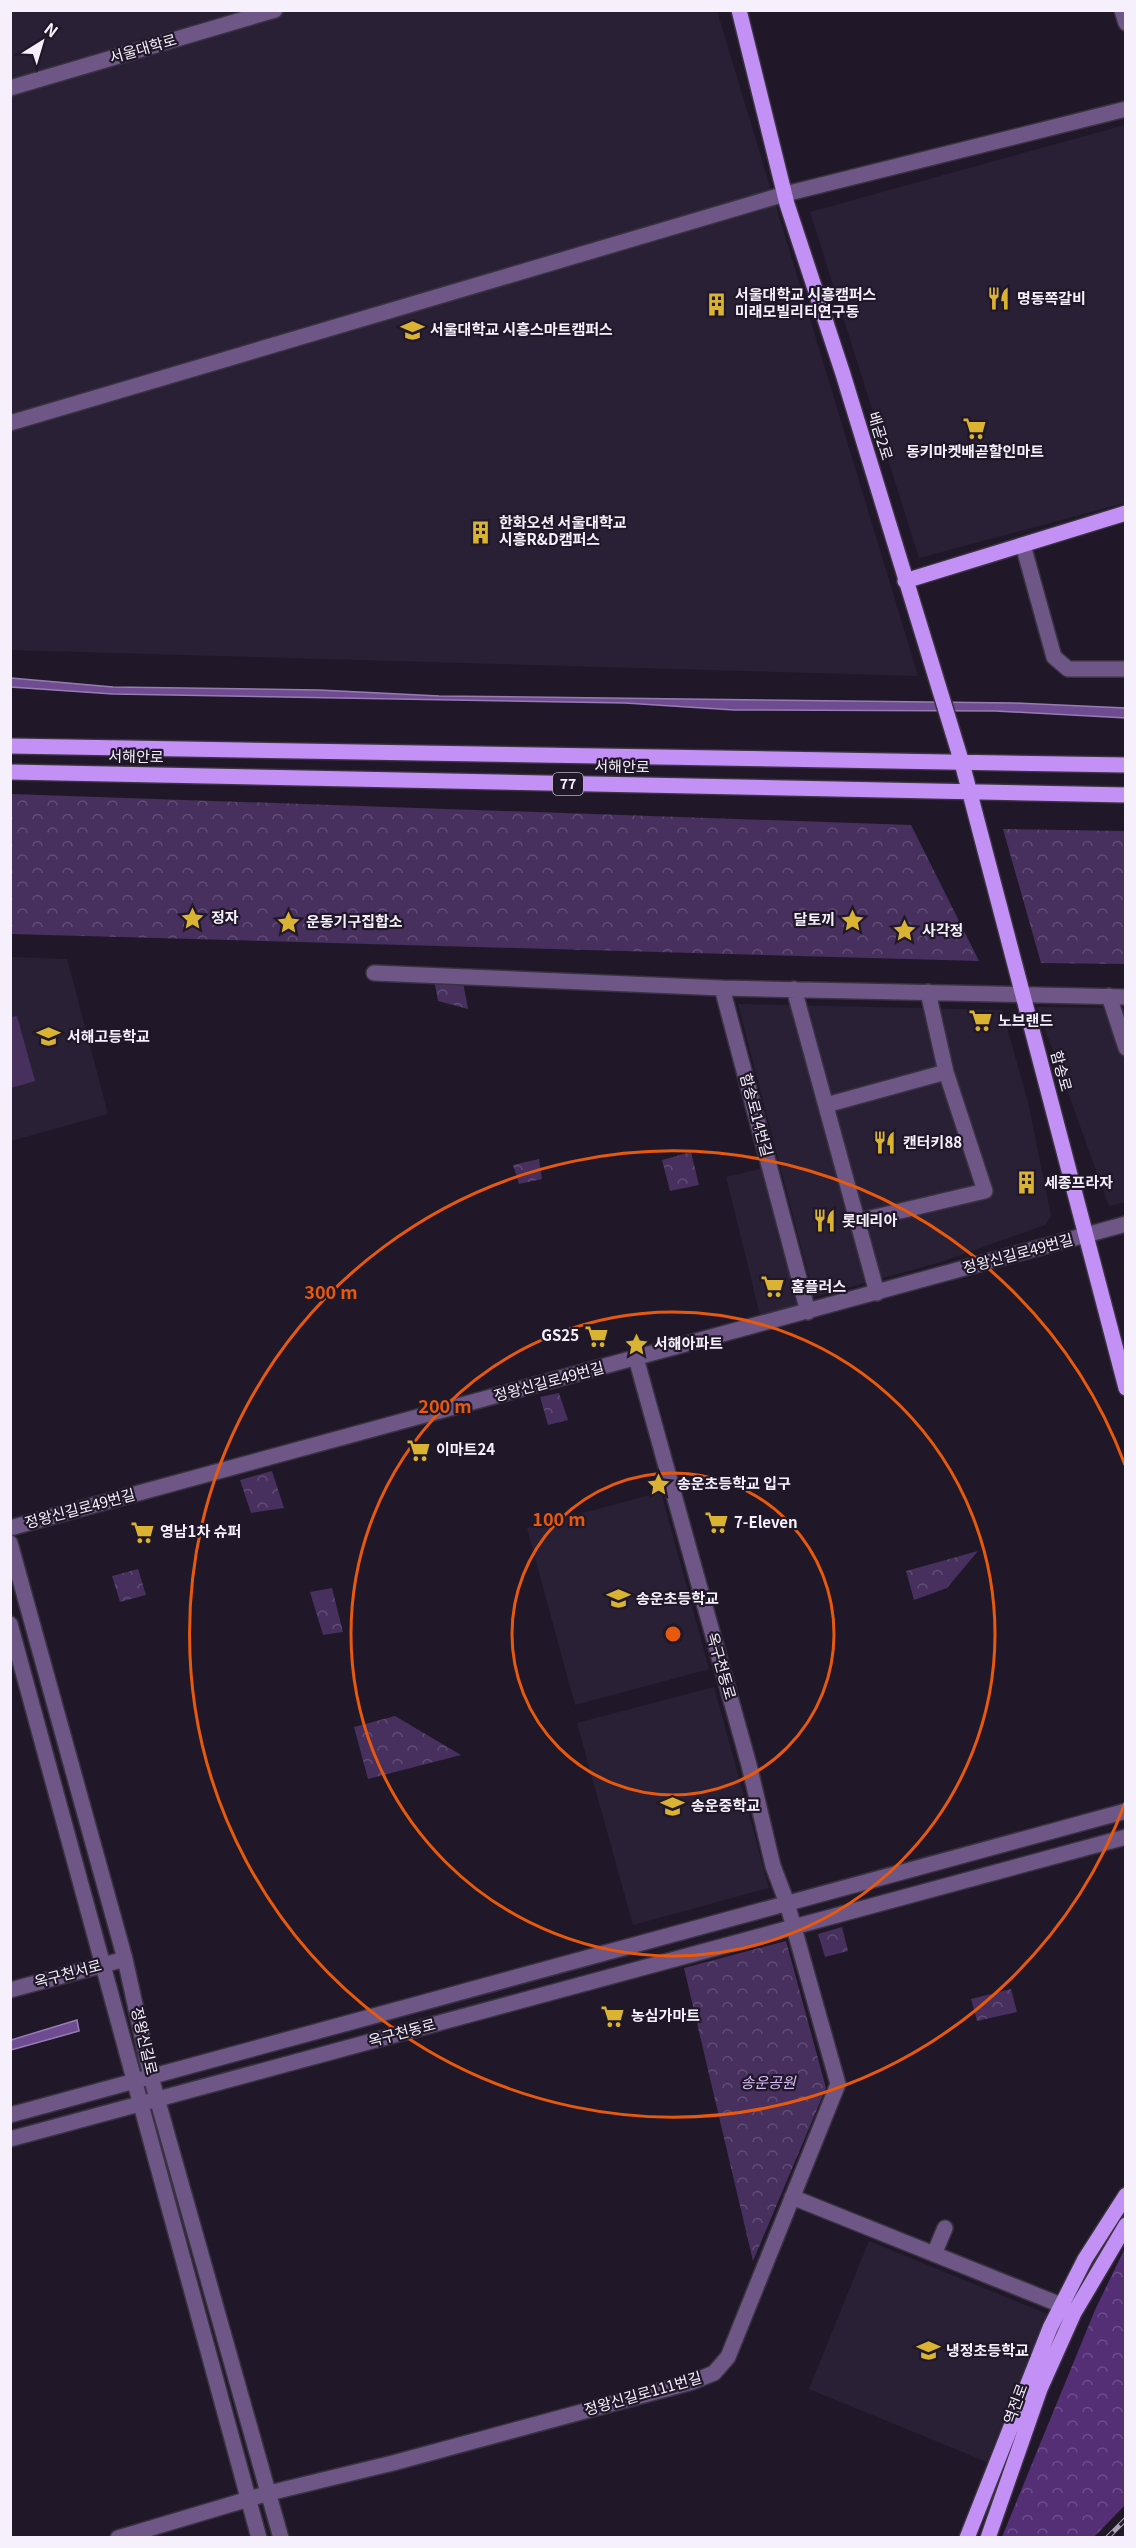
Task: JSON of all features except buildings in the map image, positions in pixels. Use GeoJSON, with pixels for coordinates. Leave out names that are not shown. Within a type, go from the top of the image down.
{"type":"FeatureCollection","features":[{"type":"Feature","properties":{"kind":"main road","name":"배곧2로"},"geometry":{"type":"LineString","coordinates":[[739,10],[786,199],[843,374],[962,763]]}},
{"type":"Feature","properties":{"kind":"main road"},"geometry":{"type":"LineString","coordinates":[[905,581],[1125,513]]}},
{"type":"Feature","properties":{"kind":"main road","name":"서해안로"},"geometry":{"type":"LineString","coordinates":[[10,746],[1125,765]]}},
{"type":"Feature","properties":{"kind":"main road","name":"함송로"},"geometry":{"type":"LineString","coordinates":[[962,763],[1022,995],[1088,1235],[1125,1388]]}},
{"type":"Feature","properties":{"kind":"main road","name":"서해안로"},"geometry":{"type":"LineString","coordinates":[[10,772],[1125,795]]}},
{"type":"Feature","properties":{"kind":"main road","name":"역전로"},"geometry":{"type":"LineString","coordinates":[[967,2538],[1061,2305],[1084,2259],[1125,2195]]}},
{"type":"Feature","properties":{"kind":"main road","name":"역전로"},"geometry":{"type":"LineString","coordinates":[[988,2538],[1040,2389],[1074,2313],[1125,2225]]}},
{"type":"Feature","properties":{"kind":"street","name":"서울대학로"},"geometry":{"type":"LineString","coordinates":[[10,88],[275,10]]}},
{"type":"Feature","properties":{"kind":"street"},"geometry":{"type":"LineString","coordinates":[[1122,10],[1125,23]]}},
{"type":"Feature","properties":{"kind":"street"},"geometry":{"type":"LineString","coordinates":[[10,423],[786,199],[1125,109]]}},
{"type":"Feature","properties":{"kind":"street"},"geometry":{"type":"LineString","coordinates":[[10,432],[786,199]]}},
{"type":"Feature","properties":{"kind":"street"},"geometry":{"type":"LineString","coordinates":[[1023,545],[1054,657],[1068,669],[1125,669]]}},
{"type":"Feature","properties":{"kind":"street"},"geometry":{"type":"LineString","coordinates":[[374,973],[722,988],[1125,997]]}},
{"type":"Feature","properties":{"kind":"street","name":"함송로14번길"},"geometry":{"type":"LineString","coordinates":[[722,988],[808,1312]]}},
{"type":"Feature","properties":{"kind":"street"},"geometry":{"type":"LineString","coordinates":[[794,989],[877,1293]]}},
{"type":"Feature","properties":{"kind":"street"},"geometry":{"type":"LineString","coordinates":[[858,1221],[985,1191],[946,1072],[928,992]]}},
{"type":"Feature","properties":{"kind":"street"},"geometry":{"type":"LineString","coordinates":[[1108,996],[1125,1048]]}},
{"type":"Feature","properties":{"kind":"street"},"geometry":{"type":"LineString","coordinates":[[826,1105],[946,1072]]}},
{"type":"Feature","properties":{"kind":"street","name":"정왕신길로49번길"},"geometry":{"type":"LineString","coordinates":[[10,1528],[1125,1224]]}},
{"type":"Feature","properties":{"kind":"street","name":"옥구천동로"},"geometry":{"type":"LineString","coordinates":[[636,1358],[749,1765],[773,1866],[793,1927]]}},
{"type":"Feature","properties":{"kind":"street","name":"정왕신길로"},"geometry":{"type":"LineString","coordinates":[[10,1543],[125,1959],[151,2077],[281,2538]]}},
{"type":"Feature","properties":{"kind":"street","name":"정왕신길로"},"geometry":{"type":"LineString","coordinates":[[10,1624],[259,2538]]}},
{"type":"Feature","properties":{"kind":"street","name":"옥구천동로"},"geometry":{"type":"LineString","coordinates":[[10,2115],[1125,1811]]}},
{"type":"Feature","properties":{"kind":"street","name":"옥구천동로"},"geometry":{"type":"LineString","coordinates":[[10,2139],[1125,1837]]}},
{"type":"Feature","properties":{"kind":"street","name":"정왕신길로111번길"},"geometry":{"type":"LineString","coordinates":[[118,2538],[249,2501],[269,2493],[393,2463],[692,2382],[714,2373],[728,2357],[838,2084],[793,1927]]}},
{"type":"Feature","properties":{"kind":"street","name":"옥구천서로"},"geometry":{"type":"LineString","coordinates":[[10,1990],[125,1959]]}},
{"type":"Feature","properties":{"kind":"street"},"geometry":{"type":"LineString","coordinates":[[792,2197],[1061,2305]]}},
{"type":"Feature","properties":{"kind":"street"},"geometry":{"type":"LineString","coordinates":[[934,2254],[945,2228]]}},
{"type":"Feature","properties":{"kind":"shaded area","name":"서울대학교 시흥스마트캠퍼스"},"geometry":{"type":"Polygon","coordinates":[[[11,11],[717,11],[918,676],[11,650],[11,11]]]}},
{"type":"Feature","properties":{"kind":"shaded area"},"geometry":{"type":"Polygon","coordinates":[[[1125,125],[1125,503],[919,558],[810,212],[1125,125]]]}},
{"type":"Feature","properties":{"kind":"shaded area"},"geometry":{"type":"Polygon","coordinates":[[[11,678],[113,687],[319,690],[439,696],[1014,703],[1125,708],[1126,718],[995,711],[734,710],[625,703],[113,694],[11,687],[11,678]]]}},
{"type":"Feature","properties":{"kind":"shaded area","name":"서해고등학교"},"geometry":{"type":"Polygon","coordinates":[[[11,957],[67,959],[108,1114],[11,1141],[11,957]]]}},
{"type":"Feature","properties":{"kind":"shaded area"},"geometry":{"type":"Polygon","coordinates":[[[738,1004],[1002,1010],[1028,1102],[1051,1216],[1045,1225],[941,1262],[814,1297],[738,1004]]]}},
{"type":"Feature","properties":{"kind":"shaded area"},"geometry":{"type":"Polygon","coordinates":[[[1037,1007],[1125,1008],[1125,1202],[1109,1206],[1037,1007]]]}},
{"type":"Feature","properties":{"kind":"shaded area"},"geometry":{"type":"Polygon","coordinates":[[[764,1168],[801,1305],[761,1319],[726,1177],[764,1168]]]}},
{"type":"Feature","properties":{"kind":"shaded area","name":"송운초등학교"},"geometry":{"type":"Polygon","coordinates":[[[661,1492],[709,1669],[575,1705],[527,1528],[661,1492]]]}},
{"type":"Feature","properties":{"kind":"shaded area","name":"송운중학교"},"geometry":{"type":"Polygon","coordinates":[[[714,1687],[769,1888],[633,1925],[577,1723],[714,1687]]]}},
{"type":"Feature","properties":{"kind":"shaded area"},"geometry":{"type":"Polygon","coordinates":[[[77,2020],[79,2031],[11,2050],[11,2040],[77,2020]]]}},
{"type":"Feature","properties":{"kind":"shaded area","name":"냉정초등학교"},"geometry":{"type":"Polygon","coordinates":[[[869,2241],[1047,2314],[987,2462],[809,2389],[869,2241]]]}},
{"type":"Feature","properties":{"kind":"green space"},"geometry":{"type":"Polygon","coordinates":[[[11,794],[911,825],[979,961],[11,934],[11,794]]]}},
{"type":"Feature","properties":{"kind":"green space"},"geometry":{"type":"Polygon","coordinates":[[[1003,829],[1125,831],[1125,964],[1041,963],[1003,829]]]}},
{"type":"Feature","properties":{"kind":"green space"},"geometry":{"type":"Polygon","coordinates":[[[434,980],[463,982],[468,1009],[438,1001],[434,980]]]}},
{"type":"Feature","properties":{"kind":"green space"},"geometry":{"type":"Polygon","coordinates":[[[17,1016],[35,1081],[11,1088],[11,1017],[17,1016]]]}},
{"type":"Feature","properties":{"kind":"green space"},"geometry":{"type":"Polygon","coordinates":[[[691,1152],[699,1185],[670,1191],[662,1160],[691,1152]]]}},
{"type":"Feature","properties":{"kind":"green space"},"geometry":{"type":"Polygon","coordinates":[[[539,1159],[542,1179],[519,1184],[513,1165],[539,1159]]]}},
{"type":"Feature","properties":{"kind":"green space"},"geometry":{"type":"Polygon","coordinates":[[[559,1393],[568,1420],[548,1425],[540,1397],[559,1393]]]}},
{"type":"Feature","properties":{"kind":"green space"},"geometry":{"type":"Polygon","coordinates":[[[272,1471],[284,1508],[251,1513],[240,1480],[272,1471]]]}},
{"type":"Feature","properties":{"kind":"green space"},"geometry":{"type":"Polygon","coordinates":[[[978,1551],[947,1588],[914,1600],[906,1571],[978,1551]]]}},
{"type":"Feature","properties":{"kind":"green space"},"geometry":{"type":"Polygon","coordinates":[[[138,1569],[146,1595],[120,1602],[112,1576],[138,1569]]]}},
{"type":"Feature","properties":{"kind":"green space"},"geometry":{"type":"Polygon","coordinates":[[[332,1588],[343,1632],[323,1635],[310,1592],[332,1588]]]}},
{"type":"Feature","properties":{"kind":"green space"},"geometry":{"type":"Polygon","coordinates":[[[395,1716],[461,1755],[368,1779],[354,1727],[395,1716]]]}},
{"type":"Feature","properties":{"kind":"green space"},"geometry":{"type":"Polygon","coordinates":[[[842,1927],[848,1951],[825,1957],[818,1934],[842,1927]]]}},
{"type":"Feature","properties":{"kind":"green space","name":"송운공원"},"geometry":{"type":"Polygon","coordinates":[[[786,1941],[826,2088],[753,2261],[684,1968],[786,1941]]]}},
{"type":"Feature","properties":{"kind":"green space"},"geometry":{"type":"Polygon","coordinates":[[[1011,1989],[1017,2012],[977,2021],[971,1999],[1011,1989]]]}},
{"type":"Feature","properties":{"kind":"green space"},"geometry":{"type":"Polygon","coordinates":[[[1125,2248],[1125,2505],[1094,2537],[1002,2537],[1095,2310],[1125,2248]]]}},
{"type":"Feature","properties":{"kind":"railway"},"geometry":{"type":"LineString","coordinates":[[1107,2538],[1126,2519]]}},
{"type":"Feature","properties":{"kind":"place","name":"명동쪽갈비"},"geometry":{"type":"Point","coordinates":[999,299]}},
{"type":"Feature","properties":{"kind":"place","name":"서울대학교 시흥캠퍼스 미래모빌리티연구동"},"geometry":{"type":"Point","coordinates":[717,304]}},
{"type":"Feature","properties":{"kind":"place","name":"서울대학교 시흥스마트캠퍼스"},"geometry":{"type":"Point","coordinates":[412,330]}},
{"type":"Feature","properties":{"kind":"place","name":"동키마켓배곧할인마트"},"geometry":{"type":"Point","coordinates":[975,428]}},
{"type":"Feature","properties":{"kind":"place","name":"한화오션 서울대학교 시흥R&D캠퍼스"},"geometry":{"type":"Point","coordinates":[481,532]}},
{"type":"Feature","properties":{"kind":"place","name":"정자"},"geometry":{"type":"Point","coordinates":[193,918]}},
{"type":"Feature","properties":{"kind":"place","name":"달토끼"},"geometry":{"type":"Point","coordinates":[853,920]}},
{"type":"Feature","properties":{"kind":"place","name":"운동기구집합소"},"geometry":{"type":"Point","coordinates":[288,922]}},
{"type":"Feature","properties":{"kind":"place","name":"사각정"},"geometry":{"type":"Point","coordinates":[904,931]}},
{"type":"Feature","properties":{"kind":"place","name":"노브랜드"},"geometry":{"type":"Point","coordinates":[980,1021]}},
{"type":"Feature","properties":{"kind":"place","name":"서해고등학교"},"geometry":{"type":"Point","coordinates":[49,1037]}},
{"type":"Feature","properties":{"kind":"place","name":"캔터키88"},"geometry":{"type":"Point","coordinates":[885,1143]}},
{"type":"Feature","properties":{"kind":"place","name":"세종프라자"},"geometry":{"type":"Point","coordinates":[1026,1183]}},
{"type":"Feature","properties":{"kind":"place","name":"롯데리아"},"geometry":{"type":"Point","coordinates":[824,1221]}},
{"type":"Feature","properties":{"kind":"place","name":"홈플러스"},"geometry":{"type":"Point","coordinates":[773,1287]}},
{"type":"Feature","properties":{"kind":"place","name":"GS25"},"geometry":{"type":"Point","coordinates":[597,1336]}},
{"type":"Feature","properties":{"kind":"place","name":"서해아파트"},"geometry":{"type":"Point","coordinates":[636,1344]}},
{"type":"Feature","properties":{"kind":"place","name":"이마트24"},"geometry":{"type":"Point","coordinates":[418,1450]}},
{"type":"Feature","properties":{"kind":"place","name":"송운초등학교 입구"},"geometry":{"type":"Point","coordinates":[659,1484]}},
{"type":"Feature","properties":{"kind":"place","name":"7-Eleven"},"geometry":{"type":"Point","coordinates":[716,1523]}},
{"type":"Feature","properties":{"kind":"place","name":"영남1차 슈퍼"},"geometry":{"type":"Point","coordinates":[142,1532]}},
{"type":"Feature","properties":{"kind":"place","name":"송운초등학교"},"geometry":{"type":"Point","coordinates":[618,1599]}},
{"type":"Feature","properties":{"kind":"place","name":"송운중학교"},"geometry":{"type":"Point","coordinates":[673,1806]}},
{"type":"Feature","properties":{"kind":"place","name":"농심가마트"},"geometry":{"type":"Point","coordinates":[613,2016]}},
{"type":"Feature","properties":{"kind":"place","name":"냉정초등학교"},"geometry":{"type":"Point","coordinates":[928,2351]}}]}
